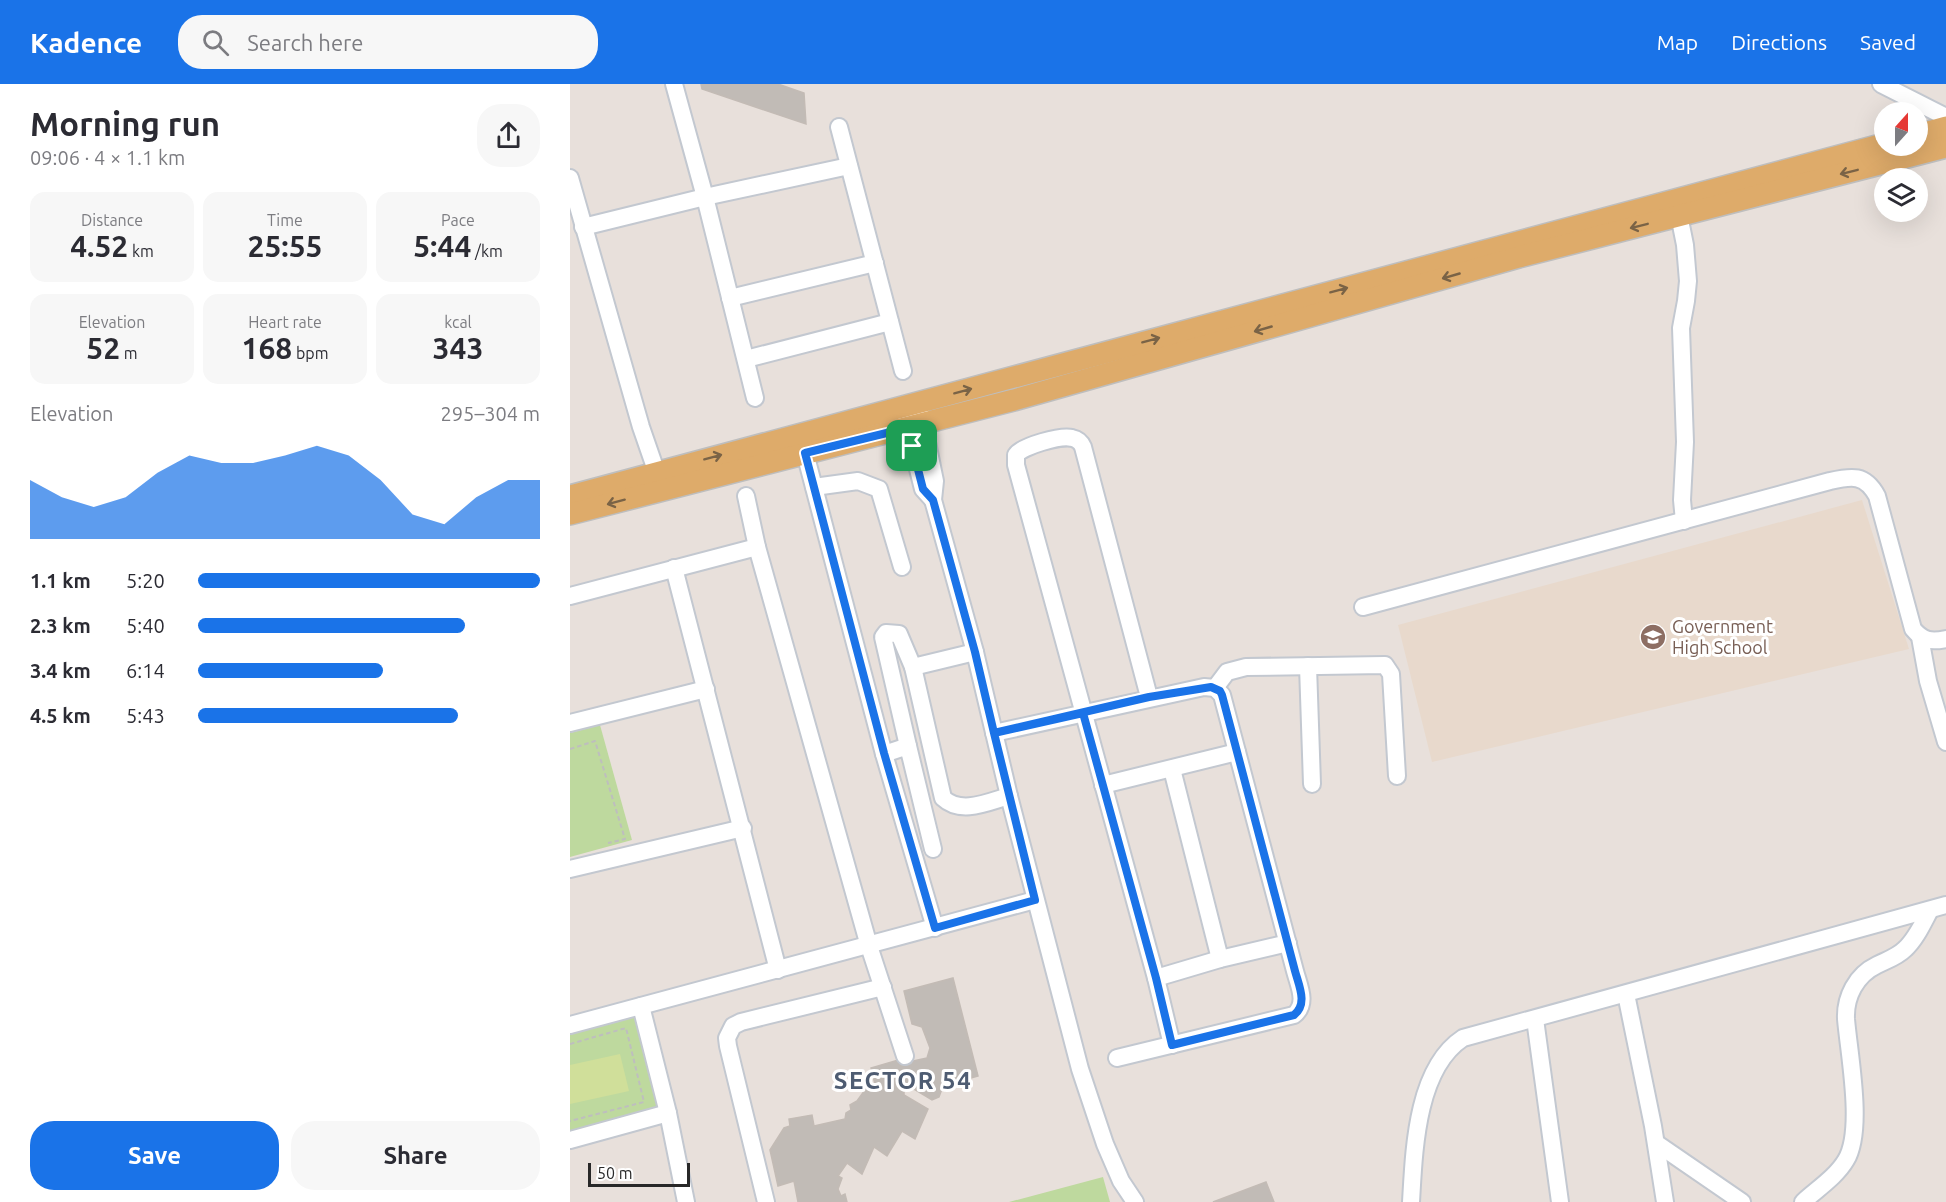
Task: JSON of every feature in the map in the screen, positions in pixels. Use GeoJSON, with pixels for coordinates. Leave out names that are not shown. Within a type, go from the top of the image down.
{"type":"FeatureCollection","features":[{"type":"Feature","properties":{"kind":"main road"},"geometry":{"type":"LineString","coordinates":[[1928,132],[1946,127]]}},
{"type":"Feature","properties":{"kind":"main road"},"geometry":{"type":"LineString","coordinates":[[570,514],[660,481],[911,404],[1874,147]]}},
{"type":"Feature","properties":{"kind":"main road"},"geometry":{"type":"LineString","coordinates":[[570,496],[805,453],[915,426],[1026,397],[1508,260],[1946,147]]}},
{"type":"Feature","properties":{"kind":"street"},"geometry":{"type":"LineString","coordinates":[[674,84],[755,398]]}},
{"type":"Feature","properties":{"kind":"street"},"geometry":{"type":"LineString","coordinates":[[1881,84],[1946,117]]}},
{"type":"Feature","properties":{"kind":"street"},"geometry":{"type":"LineString","coordinates":[[839,127],[903,371]]}},
{"type":"Feature","properties":{"kind":"street"},"geometry":{"type":"LineString","coordinates":[[583,227],[705,197],[849,166]]}},
{"type":"Feature","properties":{"kind":"street"},"geometry":{"type":"LineString","coordinates":[[570,178],[641,427],[660,481]]}},
{"type":"Feature","properties":{"kind":"street"},"geometry":{"type":"LineString","coordinates":[[1679,216],[1685,245],[1688,281],[1681,328],[1684,520]]}},
{"type":"Feature","properties":{"kind":"street"},"geometry":{"type":"LineString","coordinates":[[730,298],[875,263]]}},
{"type":"Feature","properties":{"kind":"street"},"geometry":{"type":"LineString","coordinates":[[746,360],[890,322]]}},
{"type":"Feature","properties":{"kind":"street"},"geometry":{"type":"LineString","coordinates":[[911,404],[915,426],[935,482],[933,500],[975,652],[1035,900],[1080,1069],[1105,1144],[1121,1181],[1135,1202]]}},
{"type":"Feature","properties":{"kind":"street"},"geometry":{"type":"LineString","coordinates":[[1149,697],[1081,442],[1074,438],[1063,437],[1018,452],[1016,465],[1156,978],[1172,1045]]}},
{"type":"Feature","properties":{"kind":"street"},"geometry":{"type":"LineString","coordinates":[[805,453],[884,753],[935,928]]}},
{"type":"Feature","properties":{"kind":"street"},"geometry":{"type":"LineString","coordinates":[[1363,607],[1836,479],[1853,478],[1864,480],[1877,496],[1913,629],[1920,637],[1929,641],[1946,639]]}},
{"type":"Feature","properties":{"kind":"street"},"geometry":{"type":"LineString","coordinates":[[814,487],[858,481],[879,489],[902,567]]}},
{"type":"Feature","properties":{"kind":"street"},"geometry":{"type":"LineString","coordinates":[[746,496],[757,547],[869,946],[905,1056]]}},
{"type":"Feature","properties":{"kind":"street"},"geometry":{"type":"LineString","coordinates":[[570,596],[757,547]]}},
{"type":"Feature","properties":{"kind":"street"},"geometry":{"type":"LineString","coordinates":[[674,568],[778,970]]}},
{"type":"Feature","properties":{"kind":"street"},"geometry":{"type":"LineString","coordinates":[[933,849],[884,642],[886,633],[895,632],[902,638],[913,667],[943,798],[949,804],[964,807],[1009,796]]}},
{"type":"Feature","properties":{"kind":"street"},"geometry":{"type":"LineString","coordinates":[[1920,637],[1926,672],[1946,742]]}},
{"type":"Feature","properties":{"kind":"street"},"geometry":{"type":"LineString","coordinates":[[913,667],[975,652]]}},
{"type":"Feature","properties":{"kind":"street"},"geometry":{"type":"LineString","coordinates":[[1215,688],[1227,672],[1246,667],[1384,665],[1391,674],[1397,776]]}},
{"type":"Feature","properties":{"kind":"street"},"geometry":{"type":"LineString","coordinates":[[1308,666],[1312,784]]}},
{"type":"Feature","properties":{"kind":"street"},"geometry":{"type":"LineString","coordinates":[[994,733],[1149,697],[1204,687],[1215,688],[1222,695],[1302,1004],[1294,1015],[1117,1058]]}},
{"type":"Feature","properties":{"kind":"street"},"geometry":{"type":"LineString","coordinates":[[570,723],[706,689]]}},
{"type":"Feature","properties":{"kind":"street"},"geometry":{"type":"LineString","coordinates":[[884,753],[908,746]]}},
{"type":"Feature","properties":{"kind":"street"},"geometry":{"type":"LineString","coordinates":[[1102,785],[1237,752]]}},
{"type":"Feature","properties":{"kind":"street"},"geometry":{"type":"LineString","coordinates":[[1172,769],[1220,959]]}},
{"type":"Feature","properties":{"kind":"street"},"geometry":{"type":"LineString","coordinates":[[570,869],[743,828]]}},
{"type":"Feature","properties":{"kind":"street"},"geometry":{"type":"LineString","coordinates":[[570,1025],[1035,900]]}},
{"type":"Feature","properties":{"kind":"street"},"geometry":{"type":"LineString","coordinates":[[1411,1202],[1414,1146],[1431,1078],[1447,1050],[1463,1038],[1938,908]]}},
{"type":"Feature","properties":{"kind":"street"},"geometry":{"type":"LineString","coordinates":[[1803,1202],[1838,1171],[1846,1160],[1855,1131],[1846,1019],[1848,997],[1852,989],[1874,966],[1896,957],[1908,947],[1938,908]]}},
{"type":"Feature","properties":{"kind":"street"},"geometry":{"type":"LineString","coordinates":[[1156,978],[1220,959],[1288,943]]}},
{"type":"Feature","properties":{"kind":"street"},"geometry":{"type":"LineString","coordinates":[[766,1202],[728,1046],[728,1033],[732,1026],[741,1022],[882,987]]}},
{"type":"Feature","properties":{"kind":"street"},"geometry":{"type":"LineString","coordinates":[[1626,994],[1656,1143],[1665,1202]]}},
{"type":"Feature","properties":{"kind":"street"},"geometry":{"type":"LineString","coordinates":[[641,1006],[668,1113],[686,1202]]}},
{"type":"Feature","properties":{"kind":"street"},"geometry":{"type":"LineString","coordinates":[[1535,1019],[1560,1202]]}},
{"type":"Feature","properties":{"kind":"street"},"geometry":{"type":"LineString","coordinates":[[570,1140],[668,1113]]}},
{"type":"Feature","properties":{"kind":"street"},"geometry":{"type":"LineString","coordinates":[[1656,1143],[1742,1202]]}},
{"type":"Feature","properties":{"kind":"path"},"geometry":{"type":"LineString","coordinates":[[570,749],[595,741],[625,838],[603,844]]}},
{"type":"Feature","properties":{"kind":"path"},"geometry":{"type":"LineString","coordinates":[[570,1044],[626,1028],[644,1102],[570,1120]]}},
{"type":"Feature","properties":{"kind":"shaded area","name":"Government High School"},"geometry":{"type":"Polygon","coordinates":[[[1862,500],[1909,649],[1432,762],[1398,625],[1862,500]]]}},
{"type":"Feature","properties":{"kind":"green space"},"geometry":{"type":"Polygon","coordinates":[[[600,725],[632,840],[570,857],[570,733],[600,725]]]}},
{"type":"Feature","properties":{"kind":"green space"},"geometry":{"type":"Polygon","coordinates":[[[641,1006],[668,1113],[570,1140],[570,1025],[641,1006]]]}},
{"type":"Feature","properties":{"kind":"green space"},"geometry":{"type":"Polygon","coordinates":[[[620,1054],[629,1091],[570,1104],[570,1065],[620,1054]]]}},
{"type":"Feature","properties":{"kind":"green space"},"geometry":{"type":"Polygon","coordinates":[[[1103,1177],[1110,1202],[1009,1202],[1103,1177]]]}},
{"type":"Feature","properties":{"kind":"building"},"geometry":{"type":"Polygon","coordinates":[[[701,84],[778,84],[804,93],[806,124],[702,89],[701,84]]]}},
{"type":"Feature","properties":{"kind":"building"},"geometry":{"type":"Polygon","coordinates":[[[953,978],[978,1076],[943,1086],[939,1097],[932,1100],[914,1089],[904,1091],[904,1095],[928,1109],[915,1139],[902,1131],[887,1156],[874,1147],[862,1174],[847,1163],[838,1176],[842,1178],[838,1189],[841,1196],[845,1194],[847,1202],[798,1202],[794,1181],[778,1186],[770,1150],[784,1128],[790,1126],[789,1119],[812,1115],[814,1126],[845,1119],[846,1113],[851,1110],[850,1105],[857,1101],[867,1087],[875,1084],[871,1068],[905,1058],[913,1061],[927,1058],[930,1048],[922,1027],[912,1024],[904,991],[953,978]]]}},
{"type":"Feature","properties":{"kind":"building"},"geometry":{"type":"Polygon","coordinates":[[[1266,1182],[1274,1202],[1213,1202],[1266,1182]]]}},
{"type":"Feature","properties":{"kind":"place","name":"Government High School"},"geometry":{"type":"Point","coordinates":[1653,637]}},
{"type":"Feature","properties":{"kind":"district","name":"SECTOR 54"},"geometry":{"type":"Point","coordinates":[903,1081]}},
{"type":"Feature","properties":{"kind":"route"},"geometry":{"type":"LineString","coordinates":[[912,446],[907,428],[805,453],[884,753],[935,928],[1035,900],[994,733],[1149,697],[1211,687],[1220,691],[1222,695],[1295,971],[1302,1004],[1294,1015],[1172,1045],[1156,978],[1083,713],[994,733],[975,652],[933,500],[923,489],[912,446]]}}]}
